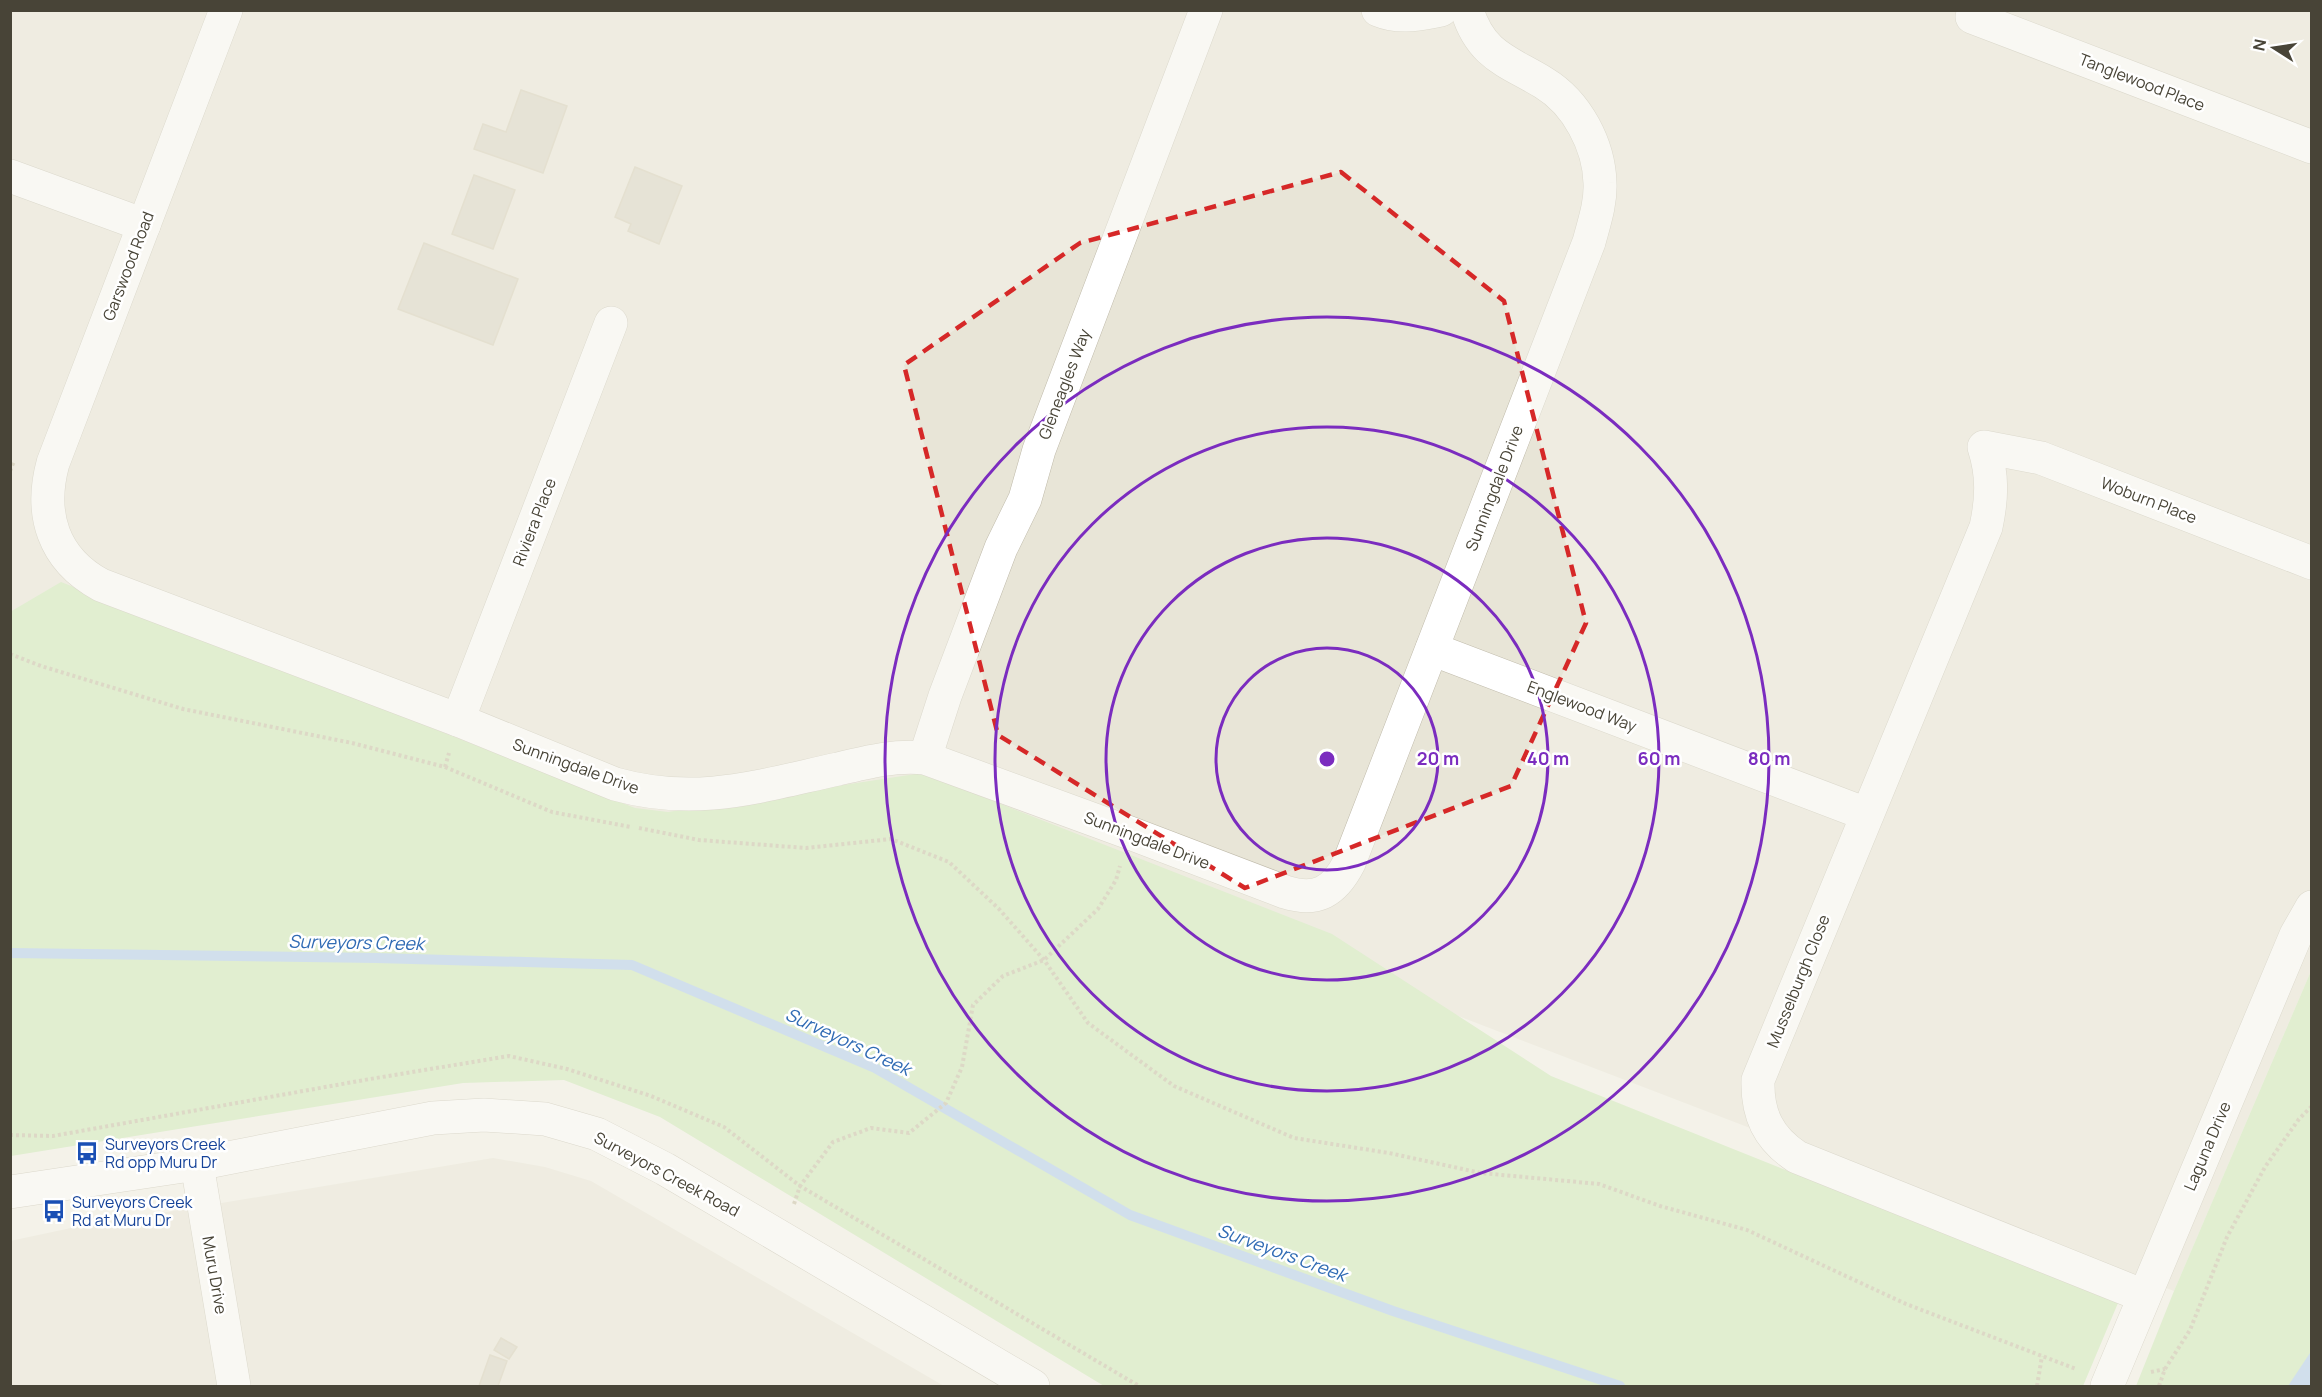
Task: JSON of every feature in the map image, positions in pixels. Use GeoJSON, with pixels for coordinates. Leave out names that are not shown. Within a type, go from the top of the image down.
{"type":"FeatureCollection","features":[{"type":"Feature","properties":{"kind":"street","name":"Garswood Road"},"geometry":{"type":"LineString","coordinates":[[51,525],[47,503],[48,481],[53,463],[226,10]]}},
{"type":"Feature","properties":{"kind":"street","name":"Gleneagles Way"},"geometry":{"type":"LineString","coordinates":[[925,758],[945,696],[1001,548],[1025,499],[1039,450],[1206,10]]}},
{"type":"Feature","properties":{"kind":"street"},"geometry":{"type":"LineString","coordinates":[[1378,10],[1396,16],[1408,16],[1441,10]]}},
{"type":"Feature","properties":{"kind":"street","name":"Sunningdale Drive"},"geometry":{"type":"LineString","coordinates":[[51,525],[56,540],[75,567],[101,585],[458,720],[615,784],[652,793],[673,795],[734,791],[890,757],[925,758],[1296,896],[1316,896],[1334,886],[1349,863],[1589,242],[1600,194],[1594,149],[1587,132],[1570,105],[1552,88],[1507,64],[1488,49],[1471,25],[1467,10]]}},
{"type":"Feature","properties":{"kind":"street","name":"Tanglewood Place"},"geometry":{"type":"LineString","coordinates":[[1972,17],[2312,147]]}},
{"type":"Feature","properties":{"kind":"street"},"geometry":{"type":"LineString","coordinates":[[10,176],[144,225]]}},
{"type":"Feature","properties":{"kind":"street","name":"Riviera Place"},"geometry":{"type":"LineString","coordinates":[[458,720],[610,323]]}},
{"type":"Feature","properties":{"kind":"street","name":"Woburn Place"},"geometry":{"type":"LineString","coordinates":[[1984,447],[2041,458],[2312,563]]}},
{"type":"Feature","properties":{"kind":"street","name":"Musselburgh Close"},"geometry":{"type":"LineString","coordinates":[[1984,447],[1991,477],[1991,504],[1986,527],[1758,1080],[1758,1098],[1769,1132],[1786,1150],[1797,1157],[2144,1296]]}},
{"type":"Feature","properties":{"kind":"street","name":"Englewood Way"},"geometry":{"type":"LineString","coordinates":[[1432,649],[1866,814]]}},
{"type":"Feature","properties":{"kind":"street","name":"Laguna Drive"},"geometry":{"type":"LineString","coordinates":[[2108,1384],[2296,935],[2312,907]]}},
{"type":"Feature","properties":{"kind":"street","name":"Surveyors Creek Road"},"geometry":{"type":"LineString","coordinates":[[10,1192],[196,1164],[433,1118],[484,1114],[545,1119],[597,1134],[665,1169],[1033,1386]]}},
{"type":"Feature","properties":{"kind":"street","name":"Muru Drive"},"geometry":{"type":"LineString","coordinates":[[196,1164],[234,1386]]}},
{"type":"Feature","properties":{"kind":"path"},"geometry":{"type":"LineString","coordinates":[[10,654],[41,666],[183,709],[352,743],[445,767],[552,812],[699,840],[806,848],[891,839],[949,862],[999,909],[1044,960],[1088,1023],[1174,1086],[1294,1138],[1481,1173],[1599,1184],[1660,1206],[1747,1230],[1906,1304],[2108,1384],[2165,1369]]}},
{"type":"Feature","properties":{"kind":"path"},"geometry":{"type":"LineString","coordinates":[[445,767],[458,720]]}},
{"type":"Feature","properties":{"kind":"path"},"geometry":{"type":"LineString","coordinates":[[791,1211],[800,1186],[833,1142],[872,1128],[909,1133],[946,1103],[962,1067],[973,1005],[1003,976],[1044,960],[1098,909],[1116,880],[1131,833]]}},
{"type":"Feature","properties":{"kind":"path"},"geometry":{"type":"LineString","coordinates":[[2159,1386],[2165,1369],[2190,1330],[2227,1237],[2265,1167],[2299,1119],[2312,1106]]}},
{"type":"Feature","properties":{"kind":"path"},"geometry":{"type":"LineString","coordinates":[[2037,1386],[2042,1356]]}},
{"type":"Feature","properties":{"kind":"highlighted area"},"geometry":{"type":"Polygon","coordinates":[[[1341,172],[1504,301],[1586,623],[1511,786],[1245,888],[998,735],[904,365],[1080,243],[1341,172]]]}},
{"type":"Feature","properties":{"kind":"shaded area"},"geometry":{"type":"Polygon","coordinates":[[[10,11],[2311,11],[2311,971],[2174,1291],[1034,853],[11,756],[10,11]]]}},
{"type":"Feature","properties":{"kind":"shaded area"},"geometry":{"type":"Polygon","coordinates":[[[493,1158],[545,1167],[591,1181],[944,1386],[11,1386],[10,1241],[71,1228],[493,1158]]]}},
{"type":"Feature","properties":{"kind":"green space"},"geometry":{"type":"Polygon","coordinates":[[[61,582],[635,808],[668,812],[922,773],[1332,934],[1551,1076],[2118,1303],[2083,1386],[1104,1386],[660,1117],[564,1080],[463,1083],[11,1156],[10,612],[61,582]]]}},
{"type":"Feature","properties":{"kind":"green space"},"geometry":{"type":"Polygon","coordinates":[[[2311,971],[2311,1386],[2136,1386],[2174,1291],[2311,971]]]}},
{"type":"Feature","properties":{"kind":"water"},"geometry":{"type":"Polygon","coordinates":[[[2311,1348],[2311,1386],[2288,1386],[2310,1353],[2311,1348]]]}},
{"type":"Feature","properties":{"kind":"building"},"geometry":{"type":"Polygon","coordinates":[[[521,90],[567,106],[543,173],[474,149],[483,124],[506,132],[521,90]]]}},
{"type":"Feature","properties":{"kind":"building"},"geometry":{"type":"Polygon","coordinates":[[[635,167],[682,186],[659,244],[628,231],[631,224],[615,217],[635,167]]]}},
{"type":"Feature","properties":{"kind":"building"},"geometry":{"type":"Polygon","coordinates":[[[474,175],[515,190],[493,249],[452,234],[474,175]]]}},
{"type":"Feature","properties":{"kind":"building"},"geometry":{"type":"Polygon","coordinates":[[[424,243],[518,279],[493,345],[398,309],[424,243]]]}},
{"type":"Feature","properties":{"kind":"building"},"geometry":{"type":"Polygon","coordinates":[[[501,1338],[517,1347],[509,1359],[494,1350],[501,1338]]]}},
{"type":"Feature","properties":{"kind":"building"},"geometry":{"type":"Polygon","coordinates":[[[490,1355],[507,1361],[498,1386],[479,1386],[490,1355]]]}},
{"type":"Feature","properties":{"kind":"waterway","name":"Surveyors Creek"},"geometry":{"type":"LineString","coordinates":[[10,953],[377,958],[632,965],[875,1068],[1130,1215],[1393,1311],[1620,1386]]}},
{"type":"Feature","properties":{"kind":"place","name":"Surveyors Creek Rd opp Muru Dr"},"geometry":{"type":"Point","coordinates":[87,1153]}},
{"type":"Feature","properties":{"kind":"place","name":"Surveyors Creek Rd at Muru Dr"},"geometry":{"type":"Point","coordinates":[54,1211]}}]}
